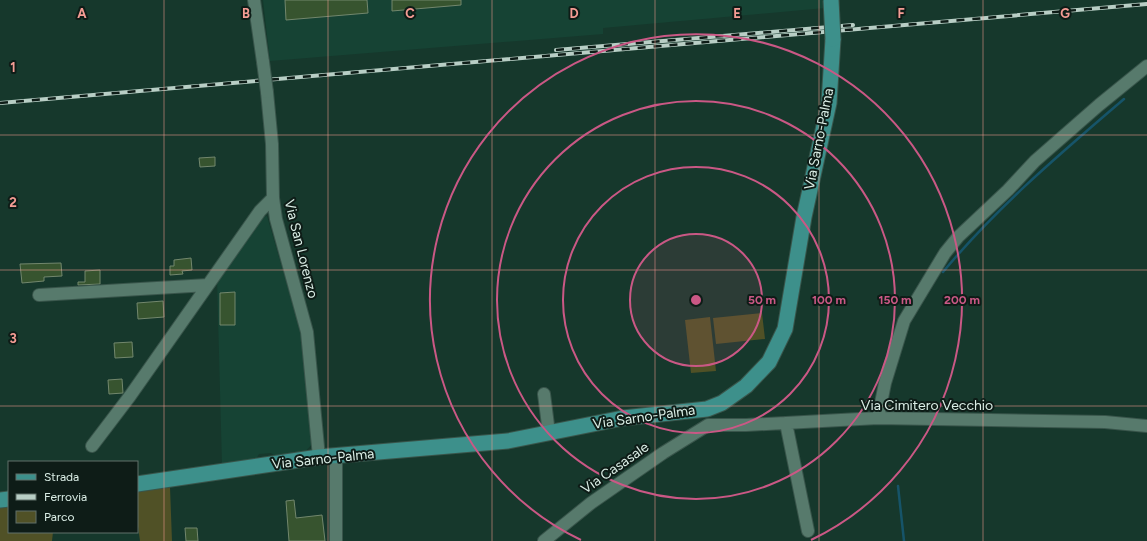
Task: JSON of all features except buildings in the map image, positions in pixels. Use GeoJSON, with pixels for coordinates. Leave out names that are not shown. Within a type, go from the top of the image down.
{"type":"FeatureCollection","features":[{"type":"Feature","properties":{"kind":"main road","name":"Via Sarno-Palma"},"geometry":{"type":"LineString","coordinates":[[138,484],[319,457],[336,457],[508,441],[623,418],[707,409],[722,403],[746,386],[769,362],[785,329],[804,217],[829,103],[833,39],[831,0]]}},
{"type":"Feature","properties":{"kind":"street","name":"Via San Lorenzo"},"geometry":{"type":"LineString","coordinates":[[254,0],[267,92],[272,144],[273,198],[277,225],[306,332],[319,457]]}},
{"type":"Feature","properties":{"kind":"street"},"geometry":{"type":"LineString","coordinates":[[878,418],[885,383],[904,321],[945,253],[958,237],[1046,151],[1147,66]]}},
{"type":"Feature","properties":{"kind":"street"},"geometry":{"type":"LineString","coordinates":[[92,446],[130,396],[260,211],[273,198]]}},
{"type":"Feature","properties":{"kind":"street"},"geometry":{"type":"LineString","coordinates":[[39,295],[208,285]]}},
{"type":"Feature","properties":{"kind":"street"},"geometry":{"type":"LineString","coordinates":[[544,394],[549,433]]}},
{"type":"Feature","properties":{"kind":"street"},"geometry":{"type":"LineString","coordinates":[[690,410],[708,425]]}},
{"type":"Feature","properties":{"kind":"street","name":"Via Cimitero Vecchio"},"geometry":{"type":"LineString","coordinates":[[708,425],[786,423],[878,418],[1105,422],[1147,426]]}},
{"type":"Feature","properties":{"kind":"street"},"geometry":{"type":"LineString","coordinates":[[786,423],[808,531]]}},
{"type":"Feature","properties":{"kind":"street","name":"Via Casasale"},"geometry":{"type":"LineString","coordinates":[[544,541],[591,503],[663,453],[708,425]]}},
{"type":"Feature","properties":{"kind":"street"},"geometry":{"type":"LineString","coordinates":[[336,457],[336,541]]}},
{"type":"Feature","properties":{"kind":"shaded area"},"geometry":{"type":"Polygon","coordinates":[[[263,0],[825,0],[825,8],[603,28],[603,34],[270,61],[263,0]]]}},
{"type":"Feature","properties":{"kind":"shaded area"},"geometry":{"type":"Polygon","coordinates":[[[267,216],[301,332],[312,444],[305,452],[276,457],[271,453],[259,454],[256,459],[222,465],[217,279],[262,217],[267,216]]]}},
{"type":"Feature","properties":{"kind":"green space"},"geometry":{"type":"Polygon","coordinates":[[[762,313],[765,339],[716,344],[713,318],[762,313]]]}},
{"type":"Feature","properties":{"kind":"green space"},"geometry":{"type":"Polygon","coordinates":[[[710,317],[716,371],[691,373],[685,320],[710,317]]]}},
{"type":"Feature","properties":{"kind":"green space"},"geometry":{"type":"Polygon","coordinates":[[[170,487],[172,541],[140,541],[138,526],[138,490],[170,487]]]}},
{"type":"Feature","properties":{"kind":"green space"},"geometry":{"type":"Polygon","coordinates":[[[8,506],[8,533],[53,533],[52,541],[0,541],[0,507],[8,506]]]}},
{"type":"Feature","properties":{"kind":"waterway"},"geometry":{"type":"LineString","coordinates":[[943,272],[985,225],[1030,181],[1124,99]]}},
{"type":"Feature","properties":{"kind":"waterway"},"geometry":{"type":"LineString","coordinates":[[898,486],[904,541]]}},
{"type":"Feature","properties":{"kind":"railway"},"geometry":{"type":"LineString","coordinates":[[0,103],[1147,4]]}},
{"type":"Feature","properties":{"kind":"railway"},"geometry":{"type":"LineString","coordinates":[[556,50],[853,25]]}}]}
